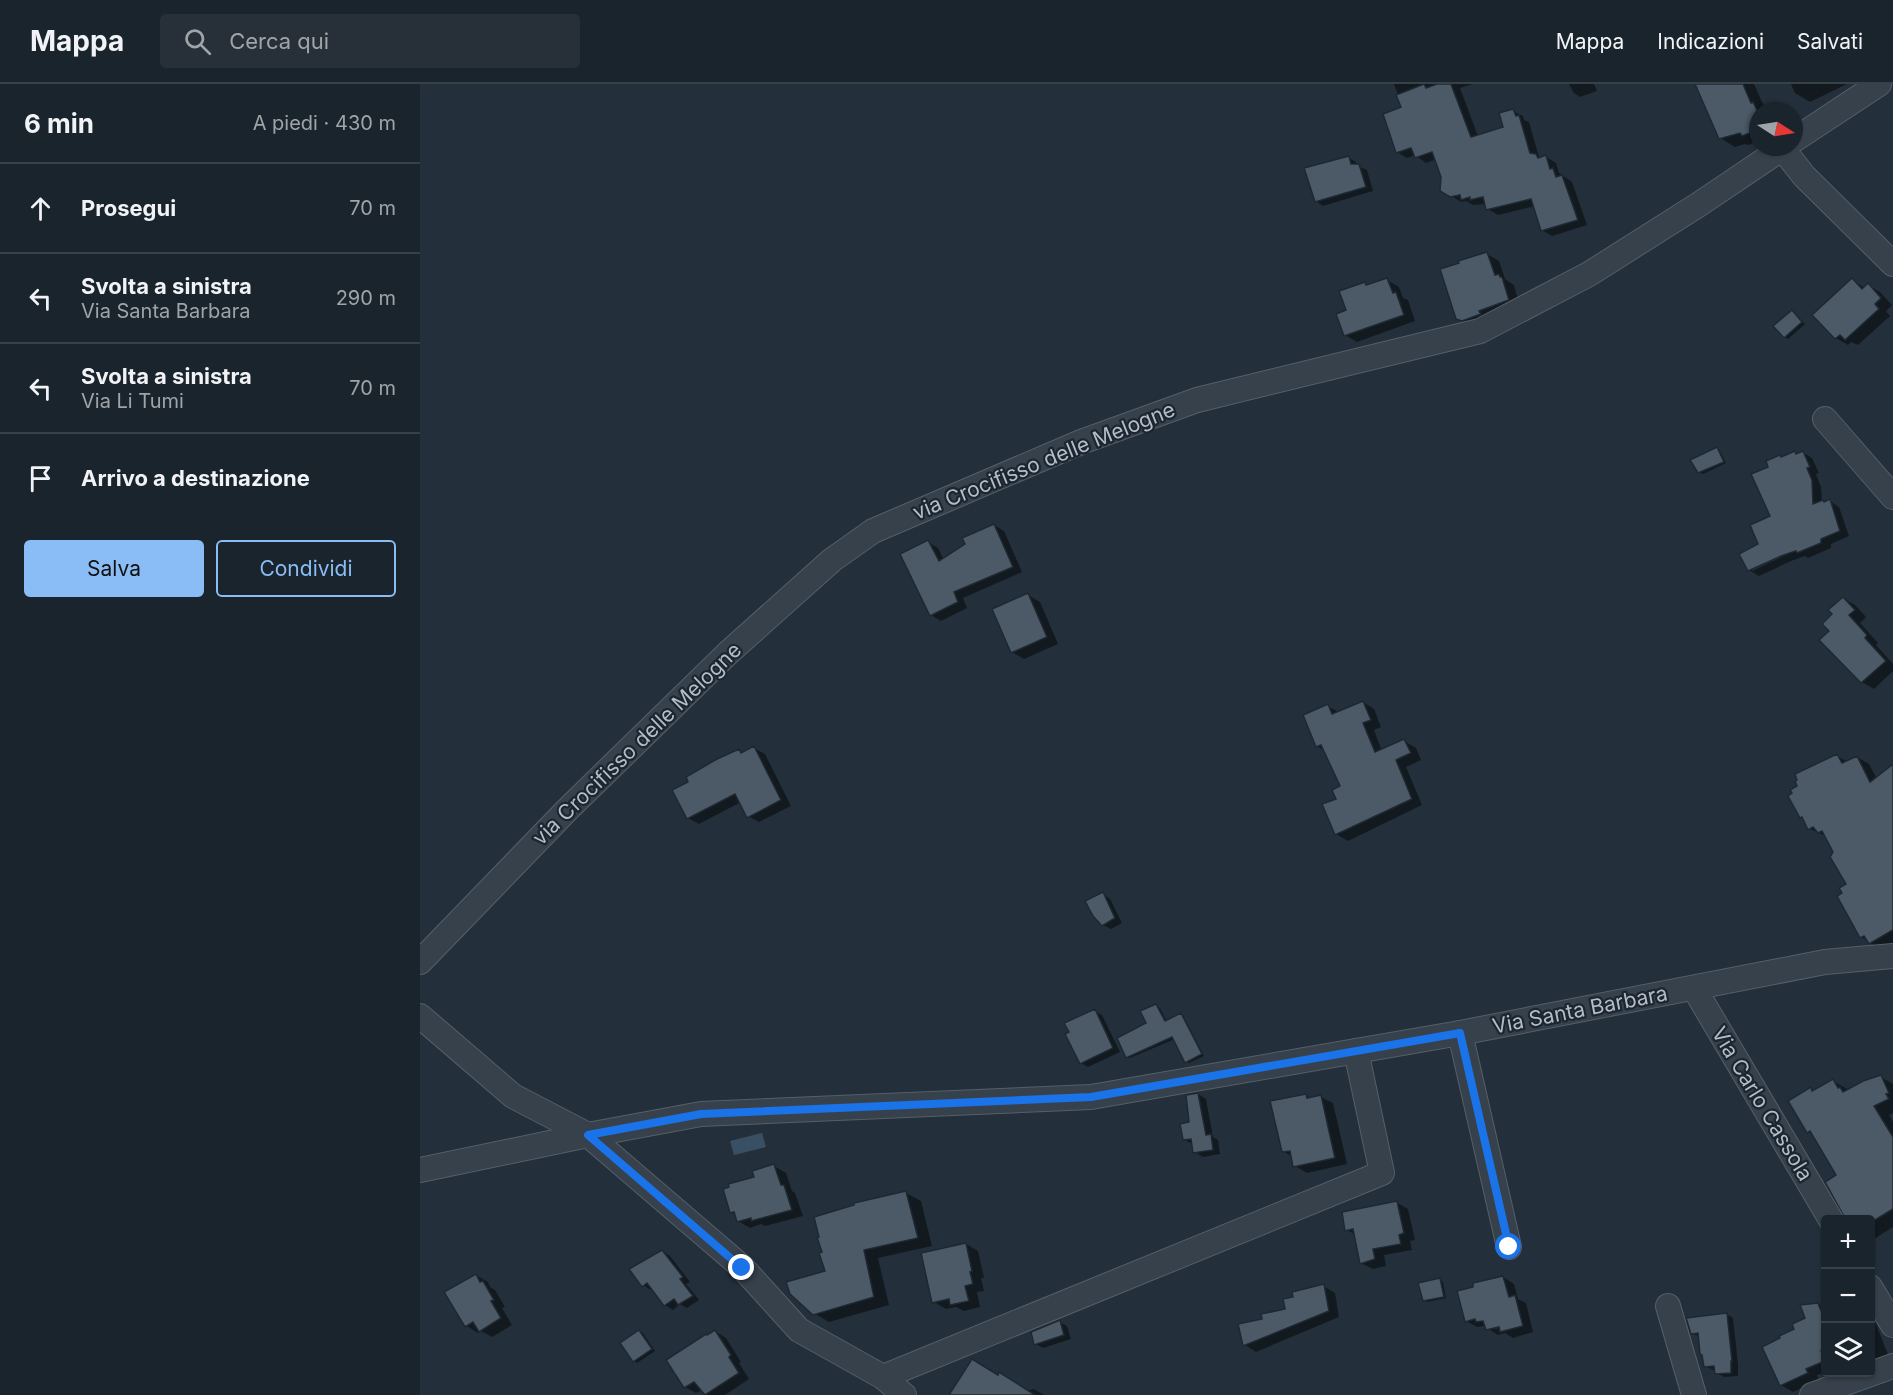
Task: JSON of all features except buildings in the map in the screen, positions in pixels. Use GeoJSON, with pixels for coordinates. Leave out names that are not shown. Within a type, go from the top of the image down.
{"type":"FeatureCollection","features":[{"type":"Feature","properties":{"kind":"street","name":"via Crocifisso delle Melogne"},"geometry":{"type":"LineString","coordinates":[[1803,134],[1879,84]]}},
{"type":"Feature","properties":{"kind":"street","name":"via Crocifisso delle Melogne"},"geometry":{"type":"LineString","coordinates":[[420,962],[567,810],[728,652],[832,560],[873,531],[1080,442],[1197,400],[1480,331],[1589,274],[1770,156]]}},
{"type":"Feature","properties":{"kind":"street"},"geometry":{"type":"LineString","coordinates":[[1792,156],[1804,176],[1893,264]]}},
{"type":"Feature","properties":{"kind":"street"},"geometry":{"type":"LineString","coordinates":[[1825,419],[1893,497]]}},
{"type":"Feature","properties":{"kind":"street","name":"Via Santa Barbara"},"geometry":{"type":"LineString","coordinates":[[420,1170],[701,1114],[1091,1097],[1460,1033],[1825,962],[1893,956]]}},
{"type":"Feature","properties":{"kind":"street","name":"Via Carlo Cassola"},"geometry":{"type":"LineString","coordinates":[[1694,988],[1828,1215]]}},
{"type":"Feature","properties":{"kind":"street"},"geometry":{"type":"LineString","coordinates":[[420,1016],[513,1096],[588,1135],[742,1268],[799,1330],[883,1377],[904,1395]]}},
{"type":"Feature","properties":{"kind":"street"},"geometry":{"type":"LineString","coordinates":[[1460,1033],[1509,1247]]}},
{"type":"Feature","properties":{"kind":"street"},"geometry":{"type":"LineString","coordinates":[[883,1377],[1382,1173],[1356,1051]]}},
{"type":"Feature","properties":{"kind":"street"},"geometry":{"type":"LineString","coordinates":[[1875,1295],[1893,1325]]}},
{"type":"Feature","properties":{"kind":"street"},"geometry":{"type":"LineString","coordinates":[[1668,1306],[1694,1395]]}},
{"type":"Feature","properties":{"kind":"street"},"geometry":{"type":"LineString","coordinates":[[1812,1395],[1893,1366]]}},
{"type":"Feature","properties":{"kind":"water"},"geometry":{"type":"Polygon","coordinates":[[[762,1133],[766,1147],[734,1155],[730,1141],[762,1133]]]}},
{"type":"Feature","properties":{"kind":"route"},"geometry":{"type":"LineString","coordinates":[[742,1268],[588,1135],[701,1114],[1091,1097],[1460,1033],[1509,1247]]}}]}
